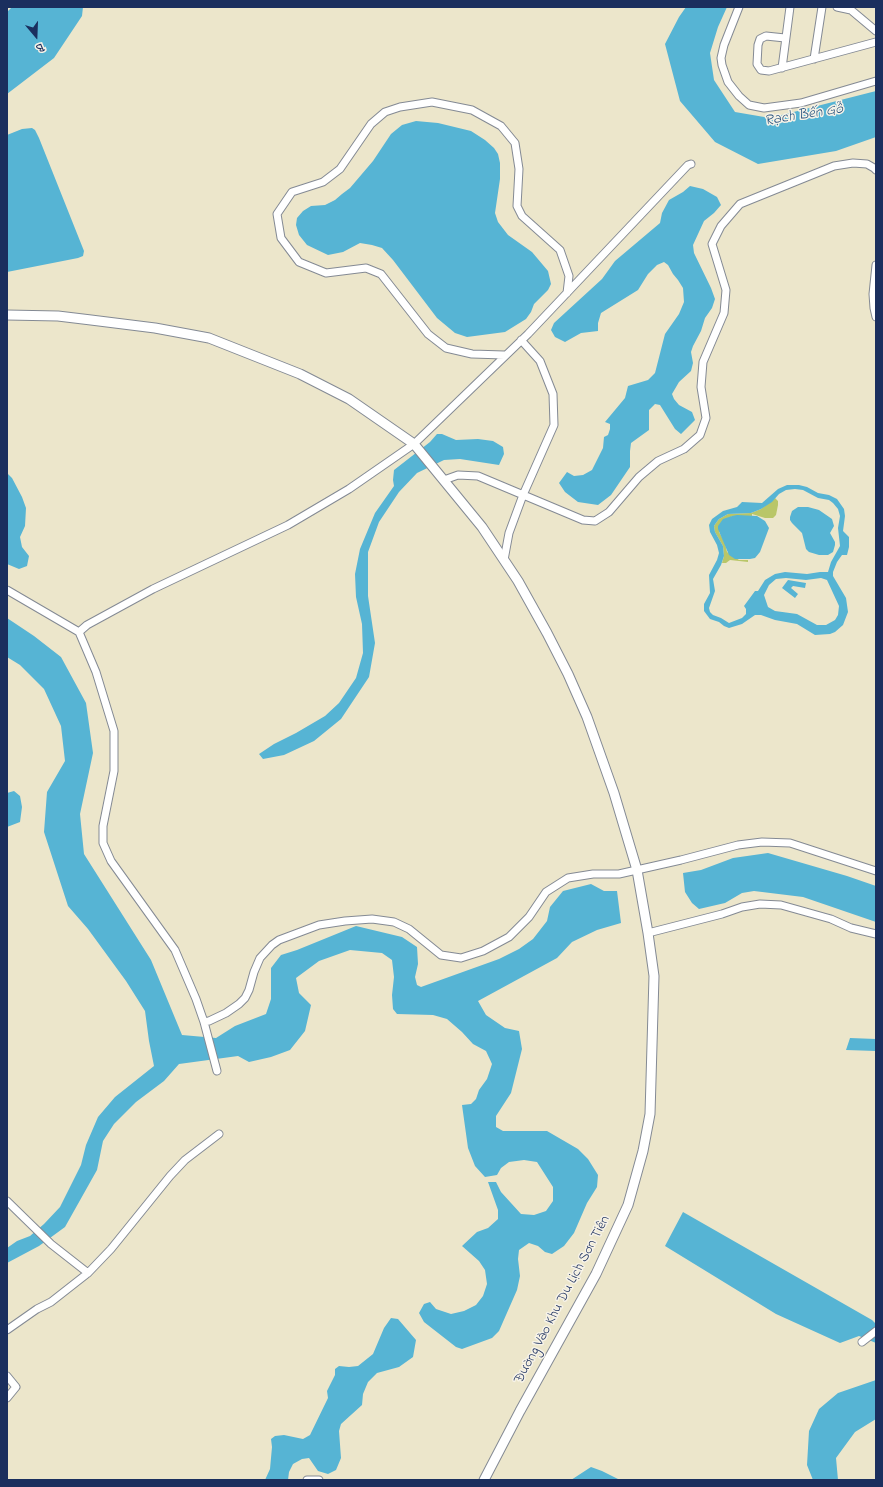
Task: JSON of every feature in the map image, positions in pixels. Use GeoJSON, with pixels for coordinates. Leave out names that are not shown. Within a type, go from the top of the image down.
{"type":"FeatureCollection","features":[{"type":"Feature","properties":{"kind":"street"},"geometry":{"type":"LineString","coordinates":[[739,7],[724,45],[721,58],[728,82],[739,96],[749,105],[764,108],[801,102],[876,81]]}},
{"type":"Feature","properties":{"kind":"street"},"geometry":{"type":"LineString","coordinates":[[782,68],[790,7]]}},
{"type":"Feature","properties":{"kind":"street"},"geometry":{"type":"LineString","coordinates":[[814,59],[822,7]]}},
{"type":"Feature","properties":{"kind":"street"},"geometry":{"type":"LineString","coordinates":[[837,7],[852,8],[876,31]]}},
{"type":"Feature","properties":{"kind":"street"},"geometry":{"type":"LineString","coordinates":[[785,38],[766,36],[760,39],[756,64],[758,67],[765,71],[782,68],[876,42]]}},
{"type":"Feature","properties":{"kind":"street"},"geometry":{"type":"LineString","coordinates":[[504,355],[472,354],[446,348],[428,334],[381,274],[366,268],[326,273],[298,262],[281,238],[277,214],[292,192],[323,182],[340,169],[371,124],[385,112],[400,106],[432,102],[472,110],[501,126],[515,143],[520,169],[517,206],[522,216],[560,250],[569,276],[567,293]]}},
{"type":"Feature","properties":{"kind":"street"},"geometry":{"type":"LineString","coordinates":[[444,480],[458,476],[478,476],[583,520],[595,521],[609,512],[639,477],[658,461],[684,449],[700,435],[706,418],[701,387],[703,362],[724,312],[726,290],[712,244],[721,226],[740,204],[834,166],[853,163],[867,164],[876,170]]}},
{"type":"Feature","properties":{"kind":"street"},"geometry":{"type":"LineString","coordinates":[[79,632],[87,625],[153,590],[288,525],[349,489],[414,444],[521,340],[688,165],[691,164]]}},
{"type":"Feature","properties":{"kind":"street"},"geometry":{"type":"LineString","coordinates":[[876,265],[873,294],[876,317]]}},
{"type":"Feature","properties":{"kind":"street","name":"Đường Vào Khu Du Lịch Sơn Tiên"},"geometry":{"type":"LineString","coordinates":[[7,315],[58,316],[156,328],[209,338],[300,374],[350,398],[414,444],[482,527],[518,581],[547,633],[568,674],[580,703],[614,793],[637,870],[648,933],[654,976],[650,1114],[643,1151],[628,1205],[596,1274],[523,1404],[484,1480]]}},
{"type":"Feature","properties":{"kind":"street"},"geometry":{"type":"LineString","coordinates":[[504,560],[510,534],[523,495],[554,425],[553,394],[540,361],[521,340]]}},
{"type":"Feature","properties":{"kind":"street"},"geometry":{"type":"LineString","coordinates":[[7,590],[79,632],[96,672],[114,731],[114,771],[103,826],[103,843],[111,861],[175,950],[204,1022],[217,1071]]}},
{"type":"Feature","properties":{"kind":"street"},"geometry":{"type":"LineString","coordinates":[[204,1022],[226,1013],[245,998],[250,990],[254,972],[260,958],[272,945],[279,940],[319,925],[372,919],[394,922],[409,929],[441,955],[461,958],[483,951],[509,937],[529,917],[546,892],[568,878],[593,874],[619,874],[738,845],[762,842],[790,843],[876,871]]}},
{"type":"Feature","properties":{"kind":"street"},"geometry":{"type":"LineString","coordinates":[[648,933],[722,914],[742,907],[760,904],[781,905],[831,920],[851,928],[876,934]]}},
{"type":"Feature","properties":{"kind":"street"},"geometry":{"type":"LineString","coordinates":[[7,1330],[37,1309],[51,1302],[88,1273],[111,1249],[170,1176],[185,1160],[219,1134]]}},
{"type":"Feature","properties":{"kind":"street"},"geometry":{"type":"LineString","coordinates":[[7,1201],[51,1244],[88,1273]]}},
{"type":"Feature","properties":{"kind":"street"},"geometry":{"type":"LineString","coordinates":[[862,1342],[876,1331]]}},
{"type":"Feature","properties":{"kind":"street"},"geometry":{"type":"LineString","coordinates":[[7,1376],[16,1387],[7,1398]]}},
{"type":"Feature","properties":{"kind":"street"},"geometry":{"type":"LineString","coordinates":[[307,1480],[319,1480]]}},
{"type":"Feature","properties":{"kind":"green space"},"geometry":{"type":"Polygon","coordinates":[[[775,498],[778,501],[778,505],[776,515],[773,518],[765,518],[752,514],[752,516],[732,516],[719,532],[725,543],[727,552],[739,560],[748,560],[748,562],[730,560],[726,563],[722,563],[724,556],[723,546],[715,532],[714,526],[719,519],[728,514],[751,513],[761,509],[775,498]]]}},
{"type":"Feature","properties":{"kind":"water"},"geometry":{"type":"Polygon","coordinates":[[[12,7],[83,7],[82,16],[54,58],[7,94],[7,12],[12,7]]]}},
{"type":"Feature","properties":{"kind":"water","name":"Rạch Bến Gỗ"},"geometry":{"type":"Polygon","coordinates":[[[686,7],[727,7],[718,27],[710,53],[714,80],[735,112],[770,118],[876,91],[876,137],[836,151],[758,164],[715,142],[680,101],[665,44],[686,7]]]}},
{"type":"Feature","properties":{"kind":"water"},"geometry":{"type":"Polygon","coordinates":[[[416,121],[438,123],[471,131],[494,148],[498,154],[500,163],[500,179],[495,213],[498,222],[508,235],[532,252],[548,271],[551,284],[548,290],[534,304],[526,319],[505,332],[467,337],[455,333],[437,318],[393,260],[382,248],[360,243],[343,252],[328,255],[307,245],[299,235],[296,225],[297,218],[303,211],[311,206],[325,205],[335,200],[350,188],[373,161],[391,134],[402,125],[416,121]]]}},
{"type":"Feature","properties":{"kind":"water"},"geometry":{"type":"Polygon","coordinates":[[[32,128],[35,130],[39,138],[84,251],[83,256],[78,258],[7,272],[7,135],[22,129],[32,128]]]}},
{"type":"Feature","properties":{"kind":"water"},"geometry":{"type":"Polygon","coordinates":[[[690,186],[703,189],[717,197],[721,205],[704,221],[693,245],[694,253],[715,299],[712,308],[705,318],[701,331],[691,352],[693,363],[691,371],[679,382],[672,394],[679,405],[692,412],[695,420],[681,434],[675,429],[660,405],[655,404],[649,410],[649,430],[631,443],[630,467],[611,495],[598,505],[578,502],[565,492],[559,483],[567,472],[574,476],[583,475],[592,470],[603,448],[604,437],[608,435],[610,429],[610,424],[605,422],[625,398],[628,386],[648,380],[655,373],[665,334],[679,314],[684,302],[683,288],[668,265],[664,262],[657,265],[648,274],[638,290],[601,313],[598,323],[598,331],[581,333],[565,342],[555,337],[551,330],[554,323],[602,279],[615,261],[660,223],[662,213],[669,200],[690,186]]]}},
{"type":"Feature","properties":{"kind":"water"},"geometry":{"type":"Polygon","coordinates":[[[437,434],[442,434],[456,440],[478,439],[493,441],[503,447],[504,454],[499,465],[460,459],[444,460],[417,473],[399,492],[379,522],[368,552],[368,596],[375,643],[369,677],[341,719],[314,741],[284,755],[263,759],[259,754],[325,716],[339,703],[356,678],[363,653],[362,624],[356,597],[355,574],[360,549],[375,513],[394,486],[394,470],[430,442],[437,434]]]}},
{"type":"Feature","properties":{"kind":"water"},"geometry":{"type":"Polygon","coordinates":[[[7,473],[12,478],[26,508],[25,526],[20,537],[22,547],[29,556],[27,566],[19,569],[7,564],[7,473]]]}},
{"type":"Feature","properties":{"kind":"water"},"geometry":{"type":"Polygon","coordinates":[[[787,485],[807,487],[818,493],[829,495],[837,499],[844,509],[845,516],[843,531],[849,537],[849,547],[847,555],[842,555],[837,562],[833,576],[846,598],[848,612],[843,625],[835,632],[830,634],[815,635],[797,624],[775,620],[761,615],[755,615],[742,624],[729,628],[710,619],[704,611],[704,604],[710,593],[709,575],[719,553],[717,545],[710,532],[709,525],[712,519],[723,511],[737,507],[742,502],[762,503],[778,489],[787,485]],[[786,490],[779,494],[772,502],[751,513],[728,514],[719,519],[714,526],[715,532],[723,546],[724,556],[713,579],[715,591],[709,608],[713,615],[729,623],[742,618],[746,614],[746,609],[744,606],[755,591],[758,591],[765,580],[775,574],[785,572],[807,574],[828,572],[831,562],[840,546],[838,528],[840,516],[838,509],[829,500],[818,498],[803,490],[786,490]],[[786,578],[776,579],[769,585],[764,595],[768,607],[775,611],[797,614],[817,625],[826,625],[835,620],[838,615],[839,606],[827,580],[821,578],[806,580],[786,578]]]}},
{"type":"Feature","properties":{"kind":"water"},"geometry":{"type":"Polygon","coordinates":[[[798,507],[808,507],[819,510],[832,519],[834,526],[830,533],[835,542],[833,552],[828,555],[819,555],[809,552],[806,549],[802,533],[790,520],[792,511],[798,507]]]}},
{"type":"Feature","properties":{"kind":"water"},"geometry":{"type":"Polygon","coordinates":[[[737,515],[757,516],[765,521],[769,528],[760,552],[755,558],[735,559],[729,555],[718,529],[718,526],[723,519],[737,515]]]}},
{"type":"Feature","properties":{"kind":"water"},"geometry":{"type":"Polygon","coordinates":[[[788,580],[806,583],[805,588],[793,586],[791,588],[798,594],[795,598],[782,588],[788,580]]]}},
{"type":"Feature","properties":{"kind":"water"},"geometry":{"type":"Polygon","coordinates":[[[7,618],[34,636],[61,657],[86,703],[93,753],[80,814],[84,854],[151,960],[182,1035],[216,1038],[235,1026],[266,1014],[271,999],[271,968],[281,955],[356,926],[402,937],[417,947],[418,964],[415,977],[417,985],[421,987],[499,959],[519,949],[533,939],[547,921],[550,907],[563,891],[591,884],[604,891],[617,891],[621,923],[597,930],[572,942],[557,958],[478,1001],[486,1015],[505,1028],[519,1031],[522,1049],[511,1093],[496,1116],[496,1127],[503,1131],[547,1131],[578,1149],[588,1159],[598,1175],[597,1187],[587,1203],[574,1233],[564,1246],[552,1254],[545,1252],[538,1246],[529,1243],[519,1250],[518,1259],[520,1276],[517,1290],[499,1331],[492,1338],[462,1349],[456,1347],[424,1322],[419,1313],[424,1304],[430,1302],[436,1309],[451,1314],[464,1311],[476,1305],[483,1296],[487,1284],[485,1270],[479,1261],[462,1246],[477,1232],[488,1228],[498,1219],[498,1210],[488,1182],[496,1182],[501,1192],[521,1214],[534,1215],[546,1211],[553,1201],[553,1187],[537,1162],[524,1160],[509,1162],[501,1168],[497,1175],[485,1177],[475,1166],[468,1148],[462,1105],[471,1104],[476,1099],[479,1090],[487,1079],[492,1064],[486,1051],[473,1044],[447,1019],[433,1015],[397,1014],[393,1009],[392,995],[394,977],[392,960],[382,953],[350,950],[319,961],[296,978],[299,993],[311,1005],[305,1031],[290,1050],[271,1057],[249,1062],[238,1056],[179,1064],[164,1081],[136,1102],[114,1124],[103,1141],[97,1170],[65,1227],[39,1246],[7,1263],[7,1248],[17,1241],[30,1236],[60,1207],[81,1165],[86,1145],[98,1117],[115,1097],[154,1066],[145,1011],[126,981],[88,929],[68,906],[44,832],[47,792],[65,761],[61,726],[44,689],[20,665],[7,657],[7,618]]]}},
{"type":"Feature","properties":{"kind":"water"},"geometry":{"type":"Polygon","coordinates":[[[14,791],[20,796],[22,807],[20,822],[7,827],[7,793],[14,791]]]}},
{"type":"Feature","properties":{"kind":"water"},"geometry":{"type":"Polygon","coordinates":[[[768,853],[876,886],[876,922],[803,897],[754,891],[742,893],[725,903],[699,909],[692,903],[685,892],[683,873],[701,870],[733,858],[768,853]]]}},
{"type":"Feature","properties":{"kind":"water"},"geometry":{"type":"Polygon","coordinates":[[[850,1038],[876,1039],[876,1051],[846,1050],[850,1038]]]}},
{"type":"Feature","properties":{"kind":"water"},"geometry":{"type":"Polygon","coordinates":[[[683,1212],[872,1320],[876,1324],[876,1343],[859,1336],[840,1343],[776,1314],[665,1246],[683,1212]]]}},
{"type":"Feature","properties":{"kind":"water"},"geometry":{"type":"Polygon","coordinates":[[[391,1318],[398,1319],[416,1340],[413,1357],[399,1367],[377,1373],[368,1382],[363,1394],[362,1405],[341,1424],[339,1431],[341,1458],[336,1470],[328,1474],[318,1471],[309,1458],[302,1459],[293,1464],[289,1472],[288,1480],[265,1480],[270,1469],[272,1447],[271,1439],[275,1436],[284,1435],[303,1439],[310,1435],[328,1398],[327,1391],[335,1375],[335,1369],[339,1366],[358,1366],[373,1354],[384,1328],[391,1318]]]}},
{"type":"Feature","properties":{"kind":"water"},"geometry":{"type":"Polygon","coordinates":[[[876,1380],[876,1419],[855,1432],[836,1458],[838,1480],[813,1480],[807,1465],[809,1431],[819,1409],[838,1393],[876,1380]]]}},
{"type":"Feature","properties":{"kind":"water"},"geometry":{"type":"Polygon","coordinates":[[[591,1467],[602,1471],[620,1480],[571,1480],[591,1467]]]}}]}
